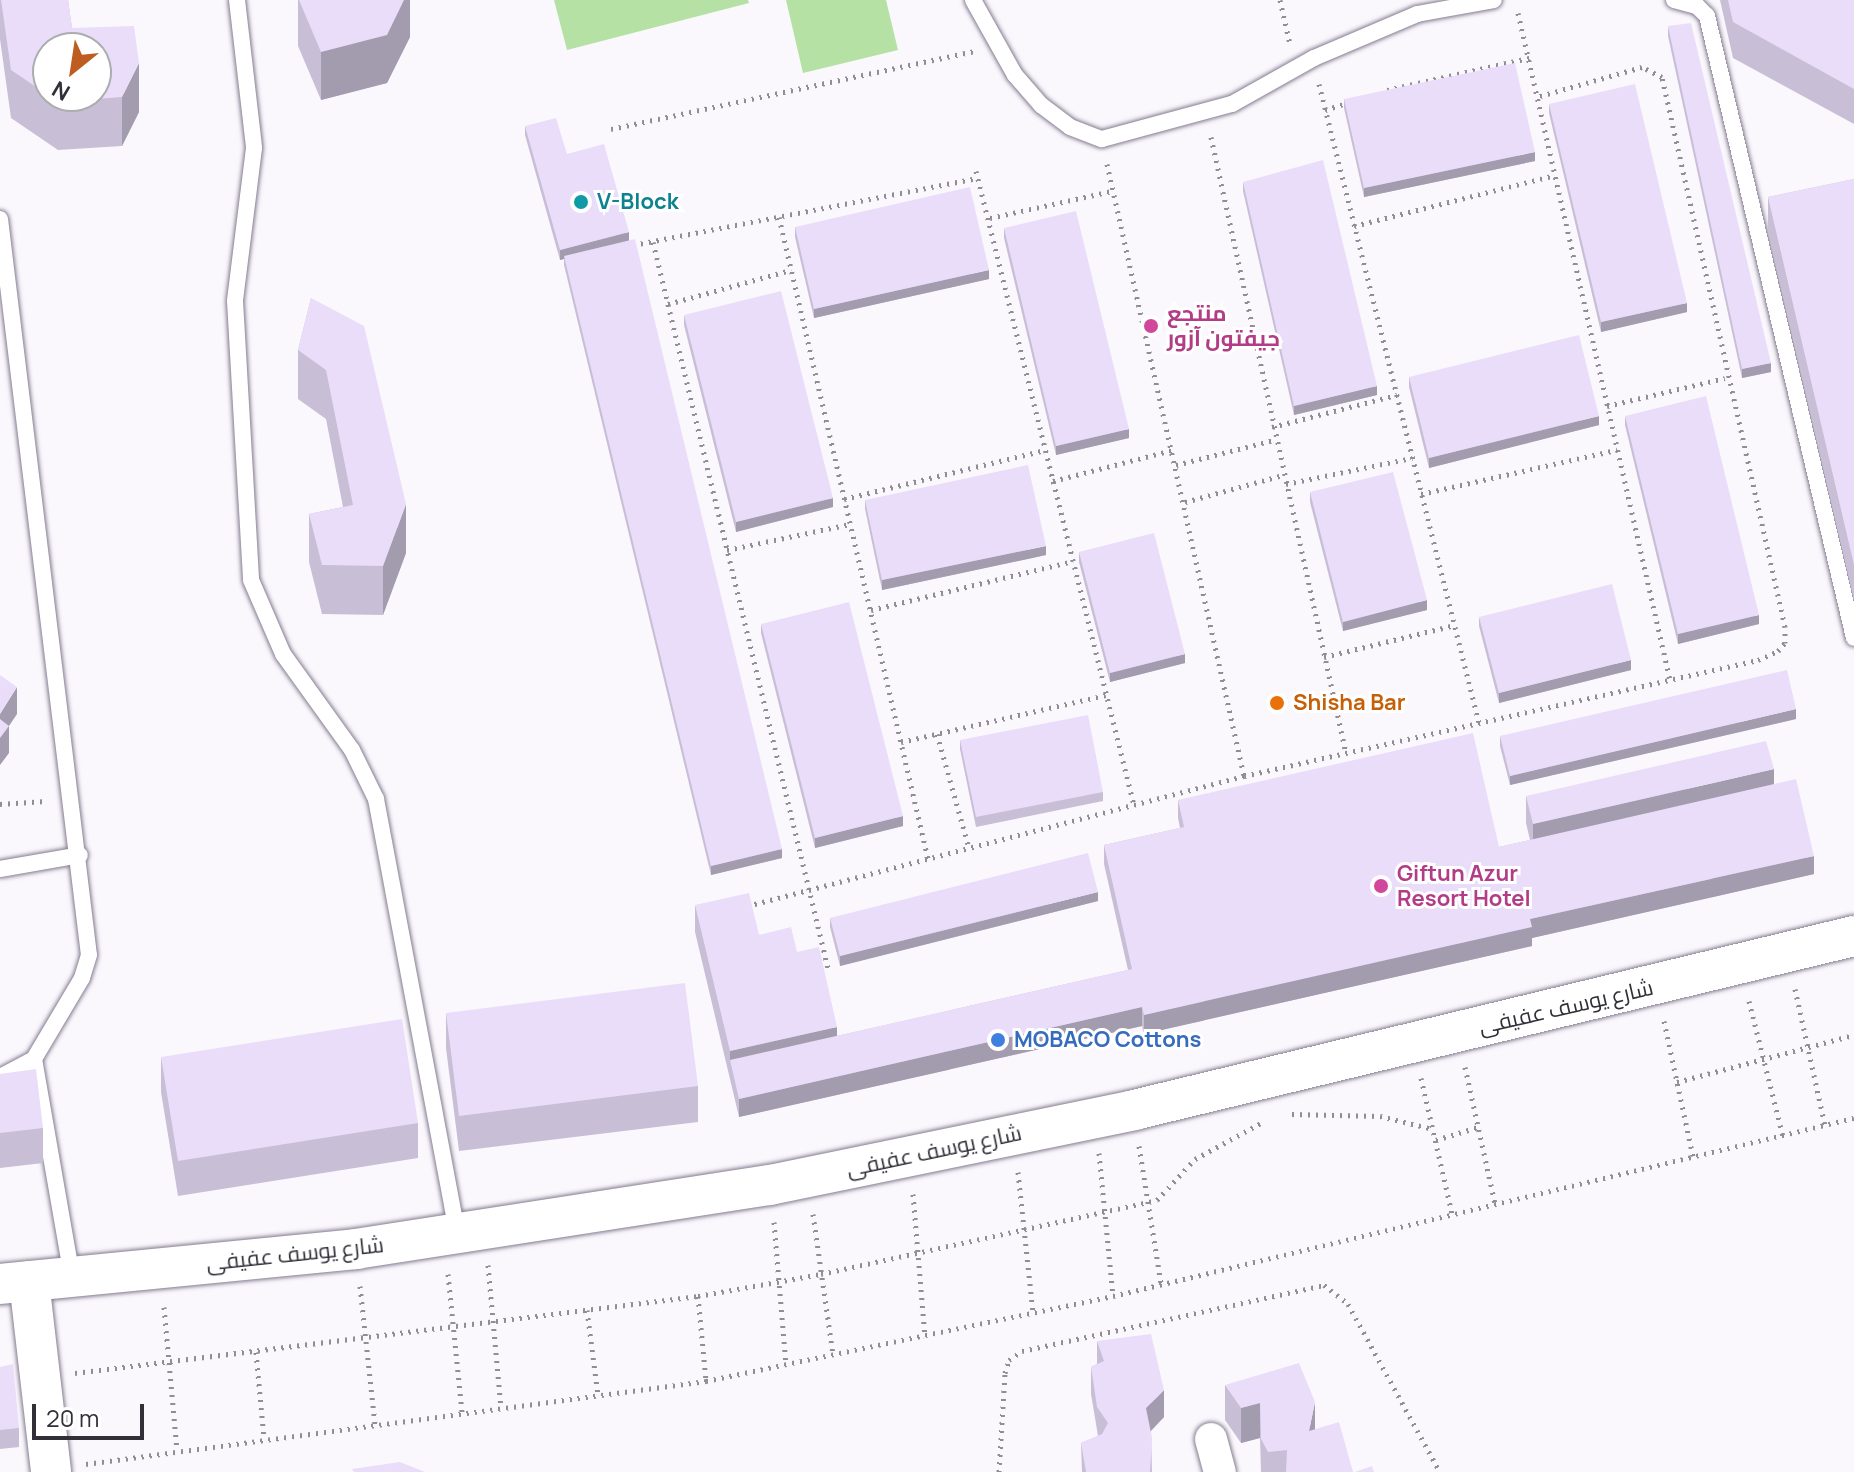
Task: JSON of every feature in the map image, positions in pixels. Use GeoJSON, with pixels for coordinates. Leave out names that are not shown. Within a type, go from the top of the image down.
{"type":"FeatureCollection","features":[{"type":"Feature","properties":{"kind":"street","name":"شارع يوسف عفيفى"},"geometry":{"type":"LineString","coordinates":[[15,1282],[356,1249],[789,1181],[1134,1110],[1656,987],[1854,936]]}},
{"type":"Feature","properties":{"kind":"street"},"geometry":{"type":"LineString","coordinates":[[15,1282],[41,1377],[50,1471]]}},
{"type":"Feature","properties":{"kind":"street"},"geometry":{"type":"LineString","coordinates":[[1211,1439],[1220,1472]]}},
{"type":"Feature","properties":{"kind":"lane"},"geometry":{"type":"LineString","coordinates":[[237,0],[254,148],[235,301],[251,580],[283,654],[352,750],[376,799],[462,1234]]}},
{"type":"Feature","properties":{"kind":"lane"},"geometry":{"type":"LineString","coordinates":[[973,0],[998,46],[1041,105],[1070,127],[1102,139],[1206,112],[1256,94],[1314,58],[1417,14],[1494,0]]}},
{"type":"Feature","properties":{"kind":"lane"},"geometry":{"type":"LineString","coordinates":[[1674,0],[1697,6],[1707,16],[1854,638]]}},
{"type":"Feature","properties":{"kind":"lane"},"geometry":{"type":"LineString","coordinates":[[0,219],[80,855],[89,955],[82,978],[34,1059],[0,1077]]}},
{"type":"Feature","properties":{"kind":"lane"},"geometry":{"type":"LineString","coordinates":[[0,869],[80,855]]}},
{"type":"Feature","properties":{"kind":"lane"},"geometry":{"type":"LineString","coordinates":[[34,1059],[72,1277]]}},
{"type":"Feature","properties":{"kind":"path"},"geometry":{"type":"LineString","coordinates":[[1280,0],[1296,69]]}},
{"type":"Feature","properties":{"kind":"path"},"geometry":{"type":"LineString","coordinates":[[1515,0],[1670,680]]}},
{"type":"Feature","properties":{"kind":"path"},"geometry":{"type":"LineString","coordinates":[[611,129],[998,46]]}},
{"type":"Feature","properties":{"kind":"path"},"geometry":{"type":"LineString","coordinates":[[1314,58],[1479,723]]}},
{"type":"Feature","properties":{"kind":"path"},"geometry":{"type":"LineString","coordinates":[[1378,93],[1529,58]]}},
{"type":"Feature","properties":{"kind":"path"},"geometry":{"type":"LineString","coordinates":[[747,906],[1244,776],[1769,658],[1785,643],[1662,77],[1642,67],[1537,97]]}},
{"type":"Feature","properties":{"kind":"path"},"geometry":{"type":"LineString","coordinates":[[1325,110],[1365,97]]}},
{"type":"Feature","properties":{"kind":"path"},"geometry":{"type":"LineString","coordinates":[[1206,112],[1274,440],[1346,753]]}},
{"type":"Feature","properties":{"kind":"path"},"geometry":{"type":"LineString","coordinates":[[1102,139],[1244,776]]}},
{"type":"Feature","properties":{"kind":"path"},"geometry":{"type":"LineString","coordinates":[[976,171],[1134,805]]}},
{"type":"Feature","properties":{"kind":"path"},"geometry":{"type":"LineString","coordinates":[[1354,226],[1555,175]]}},
{"type":"Feature","properties":{"kind":"path"},"geometry":{"type":"LineString","coordinates":[[625,247],[978,178]]}},
{"type":"Feature","properties":{"kind":"path"},"geometry":{"type":"LineString","coordinates":[[990,218],[1112,191]]}},
{"type":"Feature","properties":{"kind":"path"},"geometry":{"type":"LineString","coordinates":[[779,217],[928,859]]}},
{"type":"Feature","properties":{"kind":"path"},"geometry":{"type":"LineString","coordinates":[[653,242],[828,968]]}},
{"type":"Feature","properties":{"kind":"path"},"geometry":{"type":"LineString","coordinates":[[668,304],[791,270]]}},
{"type":"Feature","properties":{"kind":"path"},"geometry":{"type":"LineString","coordinates":[[1607,406],[1725,378]]}},
{"type":"Feature","properties":{"kind":"path"},"geometry":{"type":"LineString","coordinates":[[1272,427],[1397,395]]}},
{"type":"Feature","properties":{"kind":"path"},"geometry":{"type":"LineString","coordinates":[[1176,465],[1274,440]]}},
{"type":"Feature","properties":{"kind":"path"},"geometry":{"type":"LineString","coordinates":[[844,499],[1045,450]]}},
{"type":"Feature","properties":{"kind":"path"},"geometry":{"type":"LineString","coordinates":[[1053,481],[1173,450]]}},
{"type":"Feature","properties":{"kind":"path"},"geometry":{"type":"LineString","coordinates":[[1421,494],[1617,450]]}},
{"type":"Feature","properties":{"kind":"path"},"geometry":{"type":"LineString","coordinates":[[1286,484],[1412,458]]}},
{"type":"Feature","properties":{"kind":"path"},"geometry":{"type":"LineString","coordinates":[[1185,502],[1283,475]]}},
{"type":"Feature","properties":{"kind":"path"},"geometry":{"type":"LineString","coordinates":[[727,550],[850,524]]}},
{"type":"Feature","properties":{"kind":"path"},"geometry":{"type":"LineString","coordinates":[[871,610],[1073,561]]}},
{"type":"Feature","properties":{"kind":"path"},"geometry":{"type":"LineString","coordinates":[[1324,657],[1455,625]]}},
{"type":"Feature","properties":{"kind":"path"},"geometry":{"type":"LineString","coordinates":[[901,742],[1106,695]]}},
{"type":"Feature","properties":{"kind":"path"},"geometry":{"type":"LineString","coordinates":[[937,734],[969,848]]}},
{"type":"Feature","properties":{"kind":"path"},"geometry":{"type":"LineString","coordinates":[[1787,954],[1825,1125]]}},
{"type":"Feature","properties":{"kind":"path"},"geometry":{"type":"LineString","coordinates":[[1741,966],[1783,1136]]}},
{"type":"Feature","properties":{"kind":"path"},"geometry":{"type":"LineString","coordinates":[[1656,987],[1693,1156]]}},
{"type":"Feature","properties":{"kind":"path"},"geometry":{"type":"LineString","coordinates":[[1457,1032],[1495,1203]]}},
{"type":"Feature","properties":{"kind":"path"},"geometry":{"type":"LineString","coordinates":[[1677,1082],[1854,1035]]}},
{"type":"Feature","properties":{"kind":"path"},"geometry":{"type":"LineString","coordinates":[[1413,1044],[1452,1213]]}},
{"type":"Feature","properties":{"kind":"path"},"geometry":{"type":"LineString","coordinates":[[1134,1110],[1161,1284]]}},
{"type":"Feature","properties":{"kind":"path"},"geometry":{"type":"LineString","coordinates":[[1280,1117],[1336,1112],[1433,1129]]}},
{"type":"Feature","properties":{"kind":"path"},"geometry":{"type":"LineString","coordinates":[[1095,1118],[1113,1296]]}},
{"type":"Feature","properties":{"kind":"path"},"geometry":{"type":"LineString","coordinates":[[50,1471],[177,1449],[706,1381],[1113,1296],[1854,1118]]}},
{"type":"Feature","properties":{"kind":"path"},"geometry":{"type":"LineString","coordinates":[[41,1377],[493,1323],[779,1283],[1148,1203],[1223,1140],[1269,1120]]}},
{"type":"Feature","properties":{"kind":"path"},"geometry":{"type":"LineString","coordinates":[[1436,1140],[1478,1127]]}},
{"type":"Feature","properties":{"kind":"path"},"geometry":{"type":"LineString","coordinates":[[1015,1135],[1033,1313]]}},
{"type":"Feature","properties":{"kind":"path"},"geometry":{"type":"LineString","coordinates":[[911,1156],[916,1252],[925,1337]]}},
{"type":"Feature","properties":{"kind":"path"},"geometry":{"type":"LineString","coordinates":[[789,1181],[821,1274],[833,1355]]}},
{"type":"Feature","properties":{"kind":"path"},"geometry":{"type":"LineString","coordinates":[[786,1365],[779,1283],[789,1181]]}},
{"type":"Feature","properties":{"kind":"path"},"geometry":{"type":"LineString","coordinates":[[462,1234],[493,1323],[501,1408]]}},
{"type":"Feature","properties":{"kind":"path"},"geometry":{"type":"LineString","coordinates":[[462,1234],[452,1327],[462,1413]]}},
{"type":"Feature","properties":{"kind":"path"},"geometry":{"type":"LineString","coordinates":[[356,1249],[375,1424]]}},
{"type":"Feature","properties":{"kind":"path"},"geometry":{"type":"LineString","coordinates":[[160,1268],[177,1449]]}},
{"type":"Feature","properties":{"kind":"path"},"geometry":{"type":"LineString","coordinates":[[999,1472],[1005,1373],[1009,1360],[1022,1351],[1324,1285],[1348,1304],[1440,1472]]}},
{"type":"Feature","properties":{"kind":"path"},"geometry":{"type":"LineString","coordinates":[[698,1296],[706,1381]]}},
{"type":"Feature","properties":{"kind":"path"},"geometry":{"type":"LineString","coordinates":[[587,1310],[598,1395]]}},
{"type":"Feature","properties":{"kind":"path"},"geometry":{"type":"LineString","coordinates":[[256,1352],[264,1438]]}},
{"type":"Feature","properties":{"kind":"green space"},"geometry":{"type":"Polygon","coordinates":[[[554,0],[748,0],[749,3],[567,50],[554,0]]]}},
{"type":"Feature","properties":{"kind":"green space"},"geometry":{"type":"Polygon","coordinates":[[[786,0],[886,0],[898,50],[803,73],[786,0]]]}},
{"type":"Feature","properties":{"kind":"building"},"geometry":{"type":"Polygon","coordinates":[[[1,0],[68,0],[72,28],[134,26],[139,63],[122,97],[112,98],[112,32],[32,32],[32,84],[11,70],[1,0]]]}},
{"type":"Feature","properties":{"kind":"building"},"geometry":{"type":"Polygon","coordinates":[[[299,0],[404,0],[387,35],[321,52],[299,0]]]}},
{"type":"Feature","properties":{"kind":"building"},"geometry":{"type":"Polygon","coordinates":[[[1728,0],[1854,0],[1854,89],[1733,22],[1728,0]]]}},
{"type":"Feature","properties":{"kind":"building"},"geometry":{"type":"Polygon","coordinates":[[[1691,23],[1771,363],[1742,369],[1668,26],[1691,23]]]}},
{"type":"Feature","properties":{"kind":"building"},"geometry":{"type":"Polygon","coordinates":[[[1515,63],[1535,152],[1364,188],[1344,99],[1515,63]]]}},
{"type":"Feature","properties":{"kind":"building"},"geometry":{"type":"Polygon","coordinates":[[[1635,84],[1687,303],[1601,322],[1549,104],[1635,84]]]}},
{"type":"Feature","properties":{"kind":"building","name":"V-Block"},"geometry":{"type":"Polygon","coordinates":[[[556,118],[567,154],[604,144],[629,232],[560,250],[525,126],[556,118]]]}},
{"type":"Feature","properties":{"kind":"building"},"geometry":{"type":"Polygon","coordinates":[[[1323,160],[1377,386],[1294,406],[1243,182],[1323,160]]]}},
{"type":"Feature","properties":{"kind":"building"},"geometry":{"type":"Polygon","coordinates":[[[1854,179],[1854,565],[1768,197],[1854,179]]]}},
{"type":"Feature","properties":{"kind":"building"},"geometry":{"type":"Polygon","coordinates":[[[970,187],[989,270],[814,309],[795,227],[970,187]]]}},
{"type":"Feature","properties":{"kind":"building"},"geometry":{"type":"Polygon","coordinates":[[[1076,211],[1129,429],[1056,446],[1004,228],[1076,211]]]}},
{"type":"Feature","properties":{"kind":"building"},"geometry":{"type":"Polygon","coordinates":[[[635,239],[782,849],[711,866],[564,256],[635,239]]]}},
{"type":"Feature","properties":{"kind":"building"},"geometry":{"type":"Polygon","coordinates":[[[781,291],[833,498],[736,522],[684,315],[781,291]]]}},
{"type":"Feature","properties":{"kind":"building"},"geometry":{"type":"Polygon","coordinates":[[[311,298],[364,326],[406,504],[383,566],[322,565],[309,514],[353,505],[326,370],[298,350],[311,298]]]}},
{"type":"Feature","properties":{"kind":"building"},"geometry":{"type":"Polygon","coordinates":[[[1579,335],[1599,416],[1429,458],[1409,377],[1579,335]]]}},
{"type":"Feature","properties":{"kind":"building"},"geometry":{"type":"Polygon","coordinates":[[[1706,396],[1759,615],[1678,634],[1625,416],[1706,396]]]}},
{"type":"Feature","properties":{"kind":"building"},"geometry":{"type":"Polygon","coordinates":[[[1028,465],[1046,546],[882,580],[865,500],[1028,465]]]}},
{"type":"Feature","properties":{"kind":"building"},"geometry":{"type":"Polygon","coordinates":[[[1393,472],[1427,600],[1343,622],[1310,492],[1393,472]]]}},
{"type":"Feature","properties":{"kind":"building"},"geometry":{"type":"Polygon","coordinates":[[[1154,533],[1185,654],[1110,673],[1079,552],[1154,533]]]}},
{"type":"Feature","properties":{"kind":"building"},"geometry":{"type":"Polygon","coordinates":[[[1612,584],[1631,660],[1499,693],[1479,617],[1612,584]]]}},
{"type":"Feature","properties":{"kind":"building"},"geometry":{"type":"Polygon","coordinates":[[[849,602],[903,816],[815,838],[761,624],[849,602]]]}},
{"type":"Feature","properties":{"kind":"building"},"geometry":{"type":"Polygon","coordinates":[[[1787,670],[1796,709],[1510,776],[1500,736],[1787,670]]]}},
{"type":"Feature","properties":{"kind":"building"},"geometry":{"type":"Polygon","coordinates":[[[0,675],[17,687],[0,714],[0,675]]]}},
{"type":"Feature","properties":{"kind":"building"},"geometry":{"type":"Polygon","coordinates":[[[1088,715],[1103,792],[976,817],[960,740],[1088,715]]]}},
{"type":"Feature","properties":{"kind":"building"},"geometry":{"type":"Polygon","coordinates":[[[0,719],[9,726],[0,738],[0,719]]]}},
{"type":"Feature","properties":{"kind":"building"},"geometry":{"type":"Polygon","coordinates":[[[1473,733],[1499,847],[1796,779],[1814,856],[1530,919],[1532,927],[1144,1015],[1142,1007],[739,1099],[730,1060],[1132,969],[1104,845],[1184,827],[1178,800],[1473,733]]]}},
{"type":"Feature","properties":{"kind":"building"},"geometry":{"type":"Polygon","coordinates":[[[1766,741],[1774,769],[1533,824],[1526,796],[1766,741]]]}},
{"type":"Feature","properties":{"kind":"building"},"geometry":{"type":"Polygon","coordinates":[[[1088,853],[1098,892],[840,956],[830,918],[1088,853]]]}},
{"type":"Feature","properties":{"kind":"building"},"geometry":{"type":"Polygon","coordinates":[[[749,893],[759,935],[791,927],[797,952],[819,947],[837,1027],[730,1051],[695,905],[749,893]]]}},
{"type":"Feature","properties":{"kind":"building"},"geometry":{"type":"Polygon","coordinates":[[[685,983],[698,1086],[459,1116],[446,1013],[685,983]]]}},
{"type":"Feature","properties":{"kind":"building"},"geometry":{"type":"Polygon","coordinates":[[[402,1019],[418,1123],[178,1161],[161,1057],[402,1019]]]}},
{"type":"Feature","properties":{"kind":"building"},"geometry":{"type":"Polygon","coordinates":[[[36,1069],[43,1128],[0,1133],[0,1074],[36,1069]]]}},
{"type":"Feature","properties":{"kind":"building"},"geometry":{"type":"Polygon","coordinates":[[[1151,1334],[1164,1390],[1146,1408],[1152,1438],[1150,1472],[1086,1472],[1081,1443],[1102,1434],[1108,1423],[1097,1407],[1091,1367],[1104,1361],[1097,1341],[1151,1334]]]}},
{"type":"Feature","properties":{"kind":"building"},"geometry":{"type":"Polygon","coordinates":[[[1299,1363],[1315,1402],[1309,1431],[1339,1422],[1353,1472],[1286,1472],[1287,1450],[1268,1452],[1261,1439],[1260,1403],[1241,1408],[1225,1385],[1299,1363]]]}},
{"type":"Feature","properties":{"kind":"building"},"geometry":{"type":"Polygon","coordinates":[[[13,1364],[19,1428],[0,1430],[0,1367],[13,1364]]]}},
{"type":"Feature","properties":{"kind":"building"},"geometry":{"type":"Polygon","coordinates":[[[400,1462],[425,1472],[354,1472],[352,1469],[400,1462]]]}},
{"type":"Feature","properties":{"kind":"building"},"geometry":{"type":"Polygon","coordinates":[[[1372,1466],[1374,1472],[1355,1472],[1372,1466]]]}},
{"type":"Feature","properties":{"kind":"place","name":"V-Block"},"geometry":{"type":"Point","coordinates":[581,202]}},
{"type":"Feature","properties":{"kind":"place","name":"منتجع جيفتون آزور"},"geometry":{"type":"Point","coordinates":[1151,326]}},
{"type":"Feature","properties":{"kind":"place","name":"Shisha Bar"},"geometry":{"type":"Point","coordinates":[1277,703]}},
{"type":"Feature","properties":{"kind":"place","name":"Giftun Azur Resort Hotel"},"geometry":{"type":"Point","coordinates":[1381,886]}},
{"type":"Feature","properties":{"kind":"place","name":"MOBACO Cottons"},"geometry":{"type":"Point","coordinates":[998,1040]}}]}
